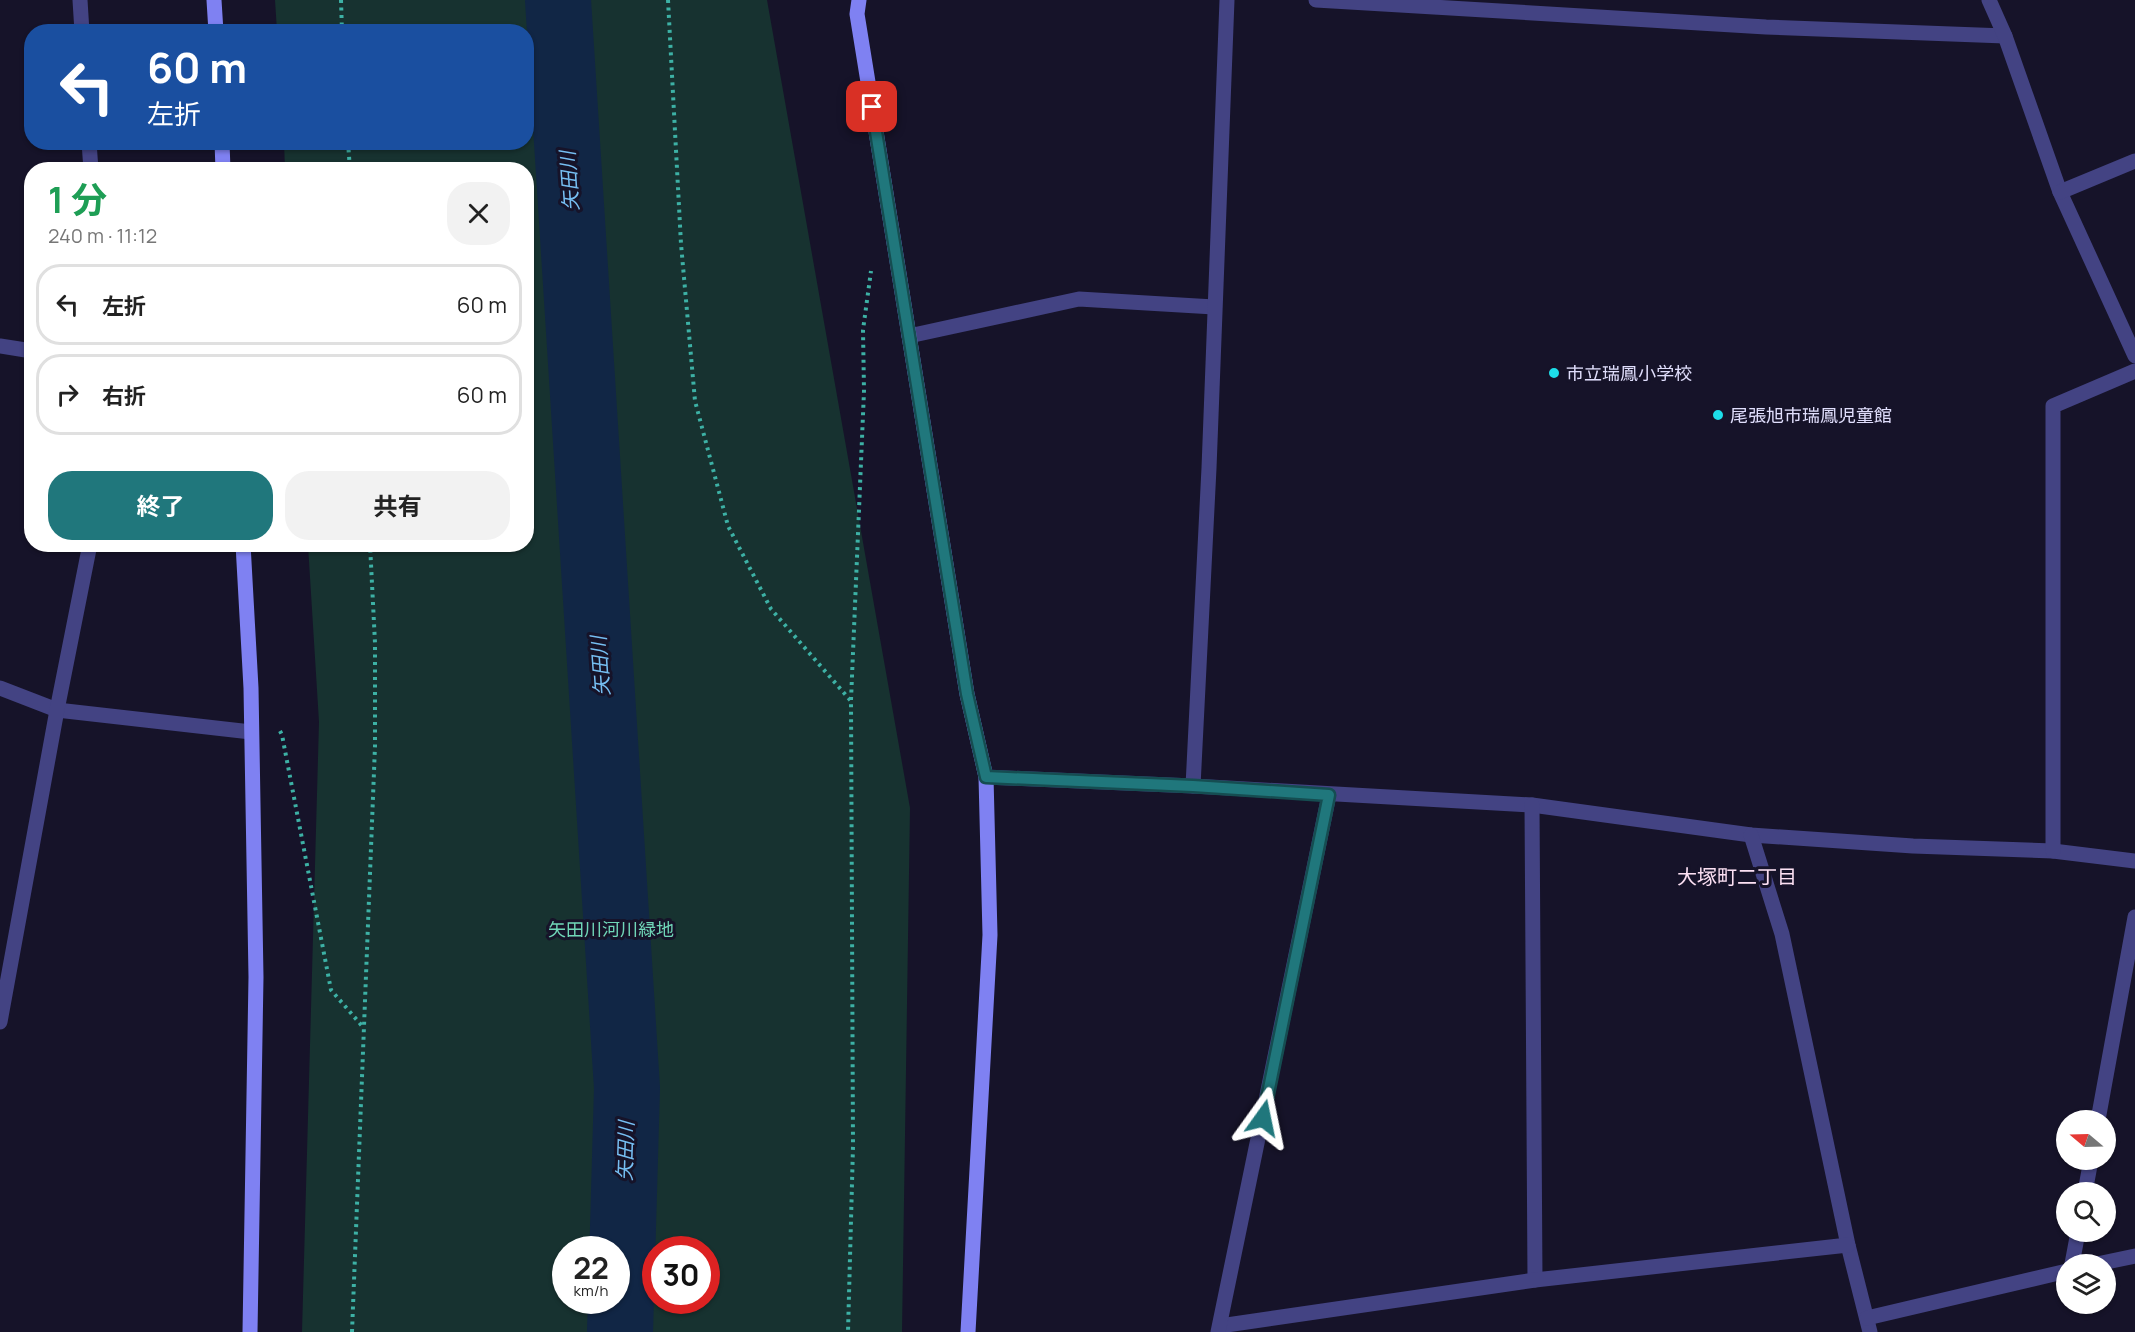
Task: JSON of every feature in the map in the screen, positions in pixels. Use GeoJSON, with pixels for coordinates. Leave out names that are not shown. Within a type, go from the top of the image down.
{"type":"FeatureCollection","features":[{"type":"Feature","properties":{"kind":"street"},"geometry":{"type":"LineString","coordinates":[[80,0],[82,24]]}},
{"type":"Feature","properties":{"kind":"street"},"geometry":{"type":"LineString","coordinates":[[214,0],[216,24]]}},
{"type":"Feature","properties":{"kind":"street"},"geometry":{"type":"LineString","coordinates":[[859,0],[857,14],[967,694],[986,777],[990,935],[968,1332]]}},
{"type":"Feature","properties":{"kind":"street"},"geometry":{"type":"LineString","coordinates":[[1193,786],[1227,0]]}},
{"type":"Feature","properties":{"kind":"street"},"geometry":{"type":"LineString","coordinates":[[1316,0],[1766,27],[2005,36]]}},
{"type":"Feature","properties":{"kind":"street"},"geometry":{"type":"LineString","coordinates":[[1989,0],[2005,36],[2060,192],[2135,356]]}},
{"type":"Feature","properties":{"kind":"street"},"geometry":{"type":"LineString","coordinates":[[2060,192],[2135,161]]}},
{"type":"Feature","properties":{"kind":"street"},"geometry":{"type":"LineString","coordinates":[[909,336],[1079,299],[1214,307]]}},
{"type":"Feature","properties":{"kind":"street"},"geometry":{"type":"LineString","coordinates":[[0,346],[24,350]]}},
{"type":"Feature","properties":{"kind":"street"},"geometry":{"type":"LineString","coordinates":[[2053,851],[2053,406],[2135,371]]}},
{"type":"Feature","properties":{"kind":"street"},"geometry":{"type":"LineString","coordinates":[[0,1022],[88,552]]}},
{"type":"Feature","properties":{"kind":"street"},"geometry":{"type":"LineString","coordinates":[[243,552],[251,688],[255,977],[250,1332]]}},
{"type":"Feature","properties":{"kind":"street"},"geometry":{"type":"LineString","coordinates":[[0,688],[57,710],[251,732]]}},
{"type":"Feature","properties":{"kind":"street"},"geometry":{"type":"LineString","coordinates":[[986,777],[1532,805],[1751,835],[1913,846],[2053,851],[2135,861]]}},
{"type":"Feature","properties":{"kind":"street"},"geometry":{"type":"LineString","coordinates":[[1329,795],[1219,1329],[1535,1280],[1848,1245]]}},
{"type":"Feature","properties":{"kind":"street"},"geometry":{"type":"LineString","coordinates":[[1532,805],[1535,1280]]}},
{"type":"Feature","properties":{"kind":"street"},"geometry":{"type":"LineString","coordinates":[[1751,835],[1782,934],[1848,1245],[1868,1325],[2056,1274]]}},
{"type":"Feature","properties":{"kind":"street"},"geometry":{"type":"LineString","coordinates":[[2100,1110],[2135,917]]}},
{"type":"Feature","properties":{"kind":"street"},"geometry":{"type":"LineString","coordinates":[[2116,1260],[2135,1256]]}},
{"type":"Feature","properties":{"kind":"path"},"geometry":{"type":"LineString","coordinates":[[341,0],[342,24]]}},
{"type":"Feature","properties":{"kind":"path"},"geometry":{"type":"LineString","coordinates":[[668,0],[681,244],[695,401],[728,526],[771,609],[850,701]]}},
{"type":"Feature","properties":{"kind":"path"},"geometry":{"type":"LineString","coordinates":[[848,1332],[853,1146],[850,701],[864,391],[863,330],[870,273],[895,247]]}},
{"type":"Feature","properties":{"kind":"path"},"geometry":{"type":"LineString","coordinates":[[352,1332],[375,746],[375,643],[370,552]]}},
{"type":"Feature","properties":{"kind":"path"},"geometry":{"type":"LineString","coordinates":[[276,725],[282,735],[331,990],[363,1028]]}},
{"type":"Feature","properties":{"kind":"green space","name":"矢田川河川緑地"},"geometry":{"type":"Polygon","coordinates":[[[275,0],[767,0],[910,808],[902,1332],[302,1332],[319,722],[308,552],[534,552],[534,162],[285,162],[284,150],[534,150],[534,24],[277,24],[275,0]]]}},
{"type":"Feature","properties":{"kind":"waterway","name":"矢田川"},"geometry":{"type":"LineString","coordinates":[[558,0],[627,1088],[620,1332]]}},
{"type":"Feature","properties":{"kind":"place","name":"市立瑞鳳小学校"},"geometry":{"type":"Point","coordinates":[1554,373]}},
{"type":"Feature","properties":{"kind":"place","name":"尾張旭市瑞鳳児童館"},"geometry":{"type":"Point","coordinates":[1718,415]}},
{"type":"Feature","properties":{"kind":"district","name":"大塚町二丁目"},"geometry":{"type":"Point","coordinates":[1737,876]}},
{"type":"Feature","properties":{"kind":"route"},"geometry":{"type":"LineString","coordinates":[[872,107],[967,694],[986,777],[1193,786],[1329,795],[1263,1118]]}}]}
